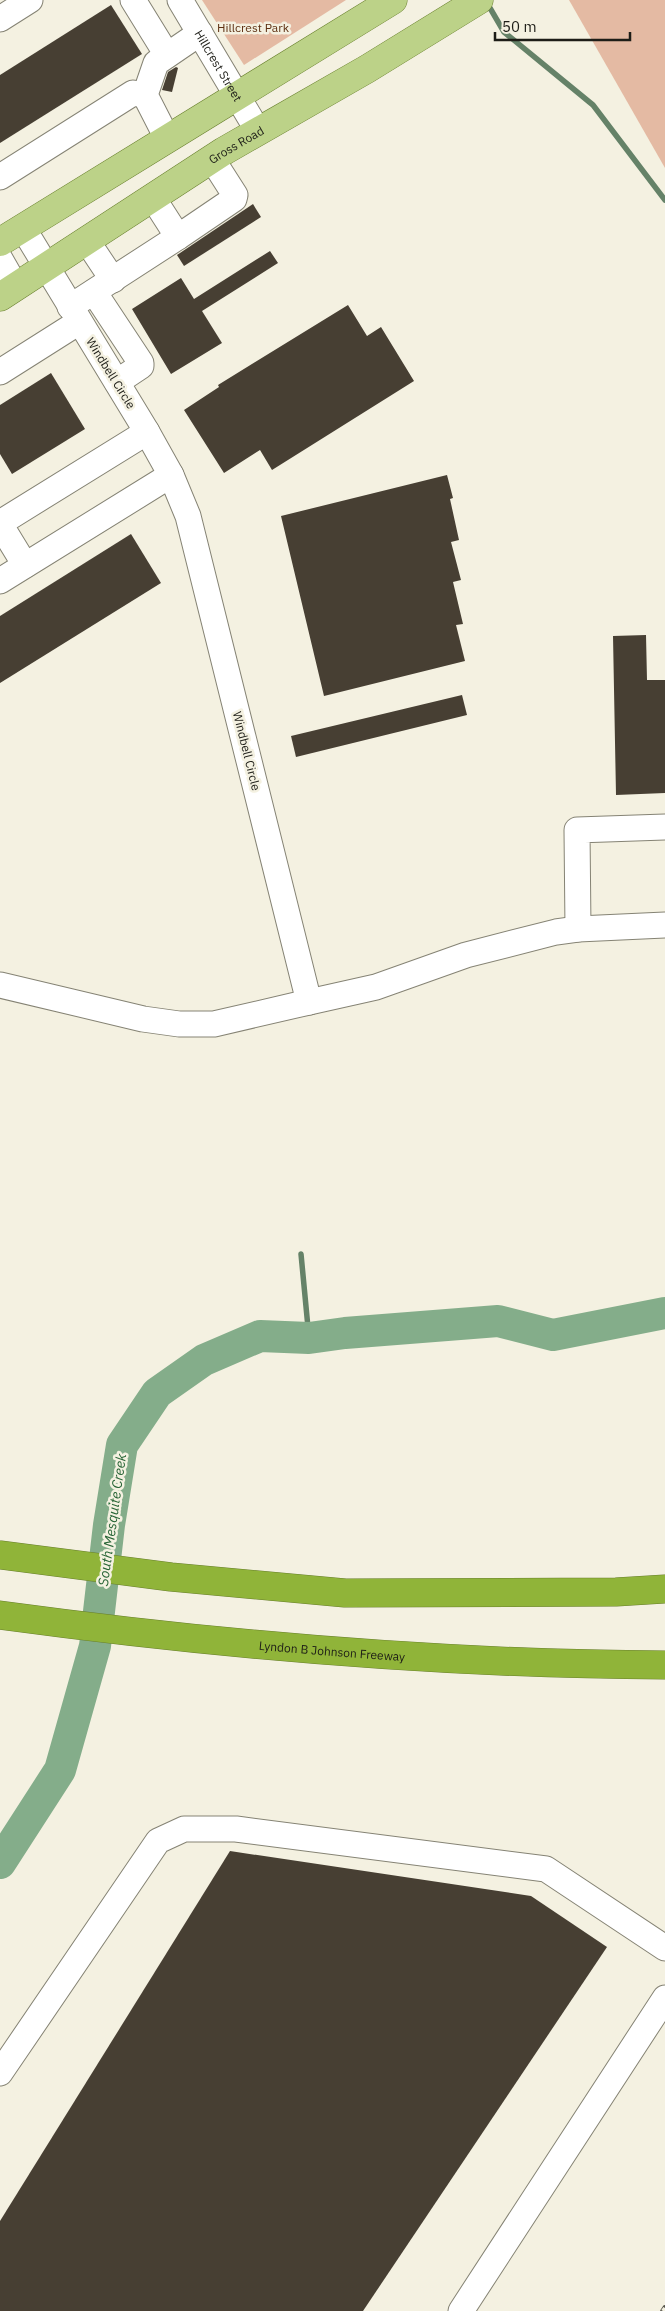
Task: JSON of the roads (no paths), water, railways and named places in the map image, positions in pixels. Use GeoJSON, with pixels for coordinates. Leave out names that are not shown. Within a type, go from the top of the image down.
{"type":"FeatureCollection","features":[{"type":"Feature","properties":{"kind":"highway"},"geometry":{"type":"LineString","coordinates":[[12,1557],[171,1577],[345,1593],[616,1592],[665,1590]]}},
{"type":"Feature","properties":{"kind":"highway","name":"Lyndon B Johnson Freeway"},"geometry":{"type":"LineString","coordinates":[[8,1616],[164,1637],[456,1660],[665,1665]]}},
{"type":"Feature","properties":{"kind":"main road"},"geometry":{"type":"LineString","coordinates":[[0,242],[393,0]]}},
{"type":"Feature","properties":{"kind":"main road","name":"Gross Road"},"geometry":{"type":"LineString","coordinates":[[8,292],[212,159],[367,69],[479,0]]}},
{"type":"Feature","properties":{"kind":"street"},"geometry":{"type":"LineString","coordinates":[[0,19],[30,0]]}},
{"type":"Feature","properties":{"kind":"street"},"geometry":{"type":"LineString","coordinates":[[133,0],[167,55]]}},
{"type":"Feature","properties":{"kind":"street","name":"Hillcrest Street"},"geometry":{"type":"LineString","coordinates":[[180,0],[258,131]]}},
{"type":"Feature","properties":{"kind":"street"},"geometry":{"type":"LineString","coordinates":[[167,138],[145,95],[156,63],[200,33]]}},
{"type":"Feature","properties":{"kind":"street"},"geometry":{"type":"LineString","coordinates":[[0,177],[132,93],[145,95]]}},
{"type":"Feature","properties":{"kind":"street"},"geometry":{"type":"LineString","coordinates":[[0,372],[75,315],[104,286],[234,199],[235,195],[212,159]]}},
{"type":"Feature","properties":{"kind":"street"},"geometry":{"type":"LineString","coordinates":[[153,198],[178,237]]}},
{"type":"Feature","properties":{"kind":"street","name":"Windbell Circle"},"geometry":{"type":"LineString","coordinates":[[23,228],[147,432],[171,474],[188,516],[309,1002]]}},
{"type":"Feature","properties":{"kind":"street"},"geometry":{"type":"LineString","coordinates":[[87,241],[104,286],[141,363],[141,366],[117,382]]}},
{"type":"Feature","properties":{"kind":"street"},"geometry":{"type":"LineString","coordinates":[[0,259],[8,292]]}},
{"type":"Feature","properties":{"kind":"street"},"geometry":{"type":"LineString","coordinates":[[25,565],[0,523],[147,432]]}},
{"type":"Feature","properties":{"kind":"street"},"geometry":{"type":"LineString","coordinates":[[0,581],[171,474]]}},
{"type":"Feature","properties":{"kind":"street"},"geometry":{"type":"LineString","coordinates":[[578,928],[577,830],[655,827],[665,810]]}},
{"type":"Feature","properties":{"kind":"street"},"geometry":{"type":"LineString","coordinates":[[0,985],[143,1019],[179,1024],[214,1024],[376,987],[466,954],[578,928],[665,925]]}},
{"type":"Feature","properties":{"kind":"street"},"geometry":{"type":"LineString","coordinates":[[0,2074],[158,1841],[184,1829],[236,1829],[546,1869],[665,1948]]}},
{"type":"Feature","properties":{"kind":"street"},"geometry":{"type":"LineString","coordinates":[[462,2311],[665,1998]]}},
{"type":"Feature","properties":{"kind":"waterway"},"geometry":{"type":"LineString","coordinates":[[490,8],[504,32],[593,105],[665,200]]}},
{"type":"Feature","properties":{"kind":"waterway"},"geometry":{"type":"LineString","coordinates":[[301,1254],[309,1338]]}},
{"type":"Feature","properties":{"kind":"waterway","name":"South Mesquite Creek"},"geometry":{"type":"LineString","coordinates":[[0,1863],[60,1770],[95,1646],[109,1525],[122,1445],[157,1393],[204,1360],[260,1336],[309,1338],[345,1333],[498,1321],[553,1335],[665,1313]]}},
{"type":"Feature","properties":{"kind":"park label","name":"Hillcrest Park"},"geometry":{"type":"Point","coordinates":[253,27]}}]}
